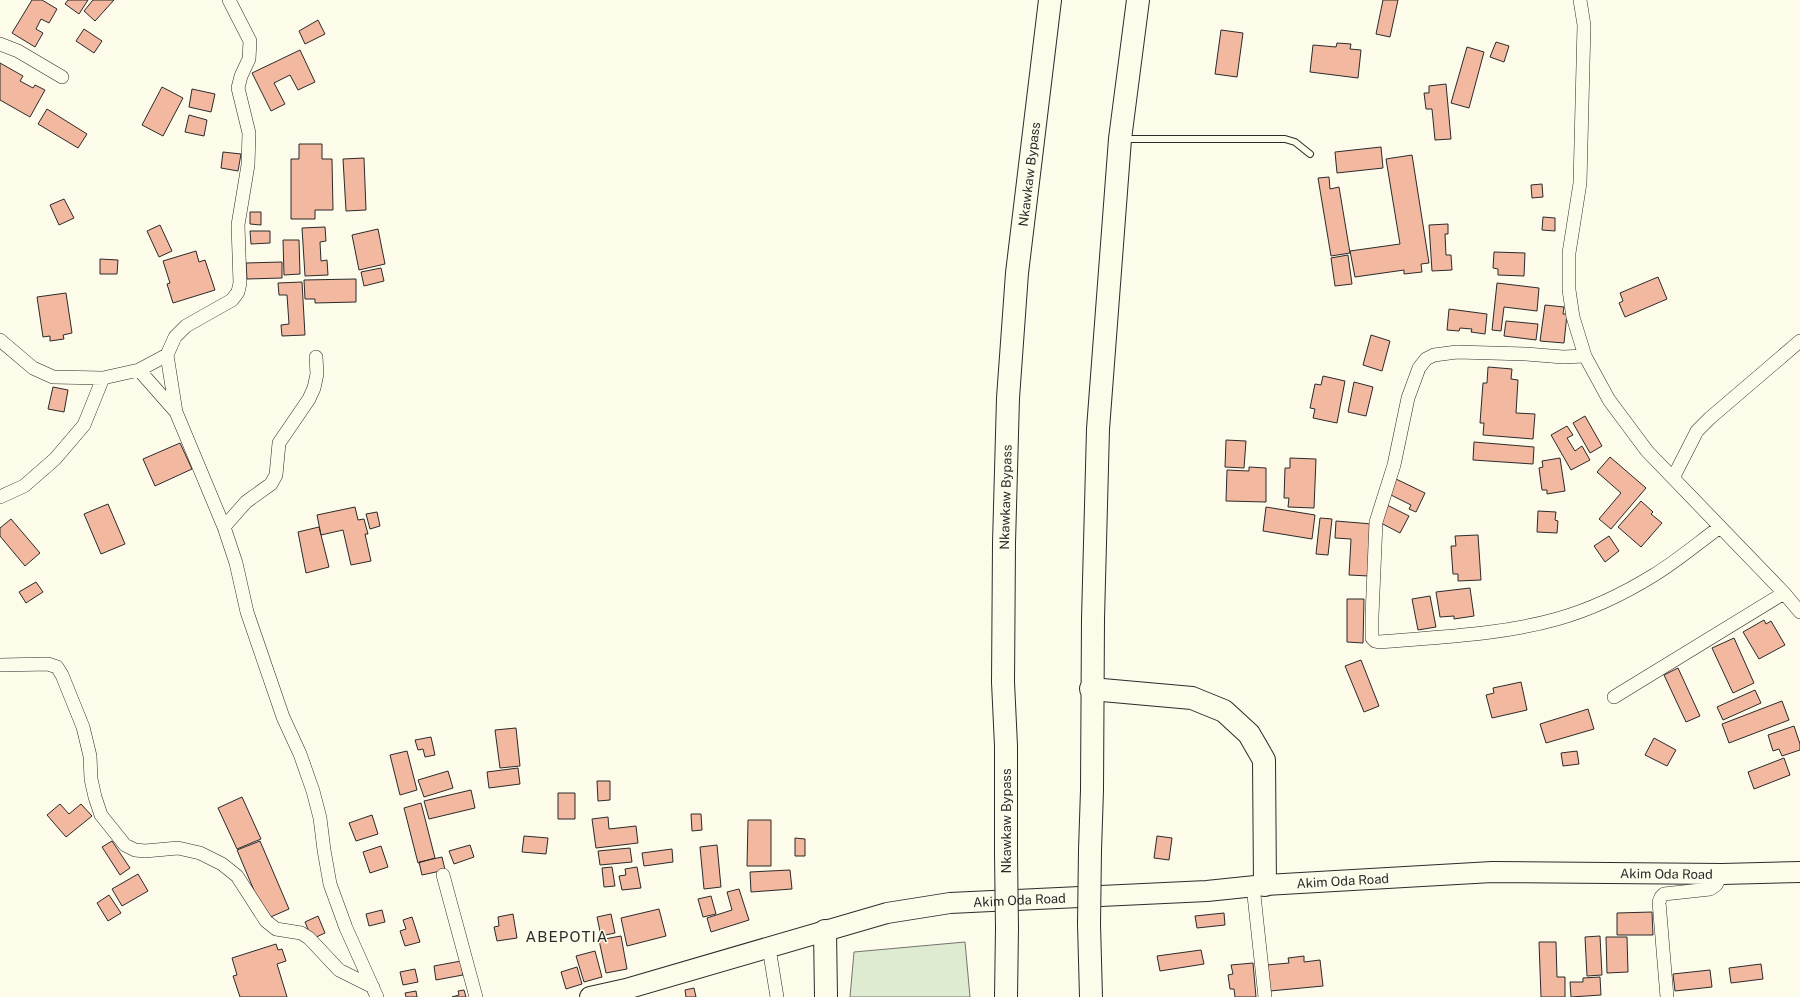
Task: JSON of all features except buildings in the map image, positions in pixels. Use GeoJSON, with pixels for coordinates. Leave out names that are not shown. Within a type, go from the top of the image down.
{"type":"FeatureCollection","features":[{"type":"Feature","properties":{"kind":"highway","name":"Nkawkaw Bypass"},"geometry":{"type":"LineString","coordinates":[[1006,997],[1006,746],[1003,682],[1004,543],[1009,391],[1017,273],[1050,0]]}},
{"type":"Feature","properties":{"kind":"highway"},"geometry":{"type":"LineString","coordinates":[[1091,997],[1089,924],[1092,790],[1091,689],[1098,429],[1120,139],[1138,0]]}},
{"type":"Feature","properties":{"kind":"highway"},"geometry":{"type":"LineString","coordinates":[[1091,689],[1192,698],[1224,711],[1250,734],[1264,760],[1259,885]]}},
{"type":"Feature","properties":{"kind":"highway"},"geometry":{"type":"LineString","coordinates":[[825,931],[826,997]]}},
{"type":"Feature","properties":{"kind":"main road","name":"Akim Oda Road"},"geometry":{"type":"LineString","coordinates":[[590,997],[626,989],[887,913],[950,903],[1207,891],[1259,885],[1492,872],[1722,874],[1800,872]]}},
{"type":"Feature","properties":{"kind":"street"},"geometry":{"type":"LineString","coordinates":[[229,0],[250,40],[249,59],[241,76],[238,88],[249,133],[248,164],[238,225],[240,283],[238,292],[232,300],[186,326],[175,337],[167,355],[176,412],[224,527],[236,563],[250,619],[283,717],[300,754],[313,791],[320,818],[330,884],[346,928],[375,992]]}},
{"type":"Feature","properties":{"kind":"street"},"geometry":{"type":"LineString","coordinates":[[1580,0],[1584,25],[1581,168],[1575,221],[1569,253],[1569,290],[1573,317],[1586,356],[1609,400],[1647,451],[1784,593],[1800,612]]}},
{"type":"Feature","properties":{"kind":"street"},"geometry":{"type":"LineString","coordinates":[[0,44],[18,51],[62,77]]}},
{"type":"Feature","properties":{"kind":"street"},"geometry":{"type":"LineString","coordinates":[[0,340],[33,368],[53,377],[103,378],[139,370],[167,355]]}},
{"type":"Feature","properties":{"kind":"street"},"geometry":{"type":"LineString","coordinates":[[1673,478],[1697,431],[1710,418],[1800,341]]}},
{"type":"Feature","properties":{"kind":"street"},"geometry":{"type":"LineString","coordinates":[[1586,356],[1563,357],[1526,354],[1457,352],[1434,355],[1426,359],[1419,368],[1408,398],[1394,465],[1376,522],[1372,638],[1379,642],[1449,636],[1518,627],[1557,619],[1594,606],[1654,575],[1720,528]]}},
{"type":"Feature","properties":{"kind":"street"},"geometry":{"type":"LineString","coordinates":[[224,527],[246,502],[271,484],[276,475],[279,443],[309,399],[314,388],[317,374],[316,357]]}},
{"type":"Feature","properties":{"kind":"street"},"geometry":{"type":"LineString","coordinates":[[139,370],[176,412]]}},
{"type":"Feature","properties":{"kind":"street"},"geometry":{"type":"LineString","coordinates":[[0,497],[24,486],[55,459],[84,425],[103,378]]}},
{"type":"Feature","properties":{"kind":"street"},"geometry":{"type":"LineString","coordinates":[[1614,697],[1784,593]]}},
{"type":"Feature","properties":{"kind":"street"},"geometry":{"type":"LineString","coordinates":[[0,665],[48,664],[56,667],[62,675],[83,727],[90,756],[95,797],[100,815],[125,845],[135,850],[144,852],[178,848],[200,853],[222,864],[237,876],[266,921],[276,929],[301,933],[309,938],[339,970],[375,992]]}},
{"type":"Feature","properties":{"kind":"street"},"geometry":{"type":"LineString","coordinates":[[1668,997],[1659,902],[1661,897],[1664,894],[1710,889],[1716,886],[1722,874]]}},
{"type":"Feature","properties":{"kind":"street"},"geometry":{"type":"LineString","coordinates":[[443,875],[476,997]]}},
{"type":"Feature","properties":{"kind":"street"},"geometry":{"type":"LineString","coordinates":[[1259,885],[1265,997]]}},
{"type":"Feature","properties":{"kind":"street"},"geometry":{"type":"LineString","coordinates":[[769,948],[777,997]]}},
{"type":"Feature","properties":{"kind":"lane"},"geometry":{"type":"LineString","coordinates":[[1120,139],[1285,139],[1294,142],[1310,154]]}},
{"type":"Feature","properties":{"kind":"green space"},"geometry":{"type":"Polygon","coordinates":[[[965,942],[970,997],[850,997],[854,952],[965,942]]]}},
{"type":"Feature","properties":{"kind":"district","name":"ABEPOTIA"},"geometry":{"type":"Point","coordinates":[567,937]}}]}
